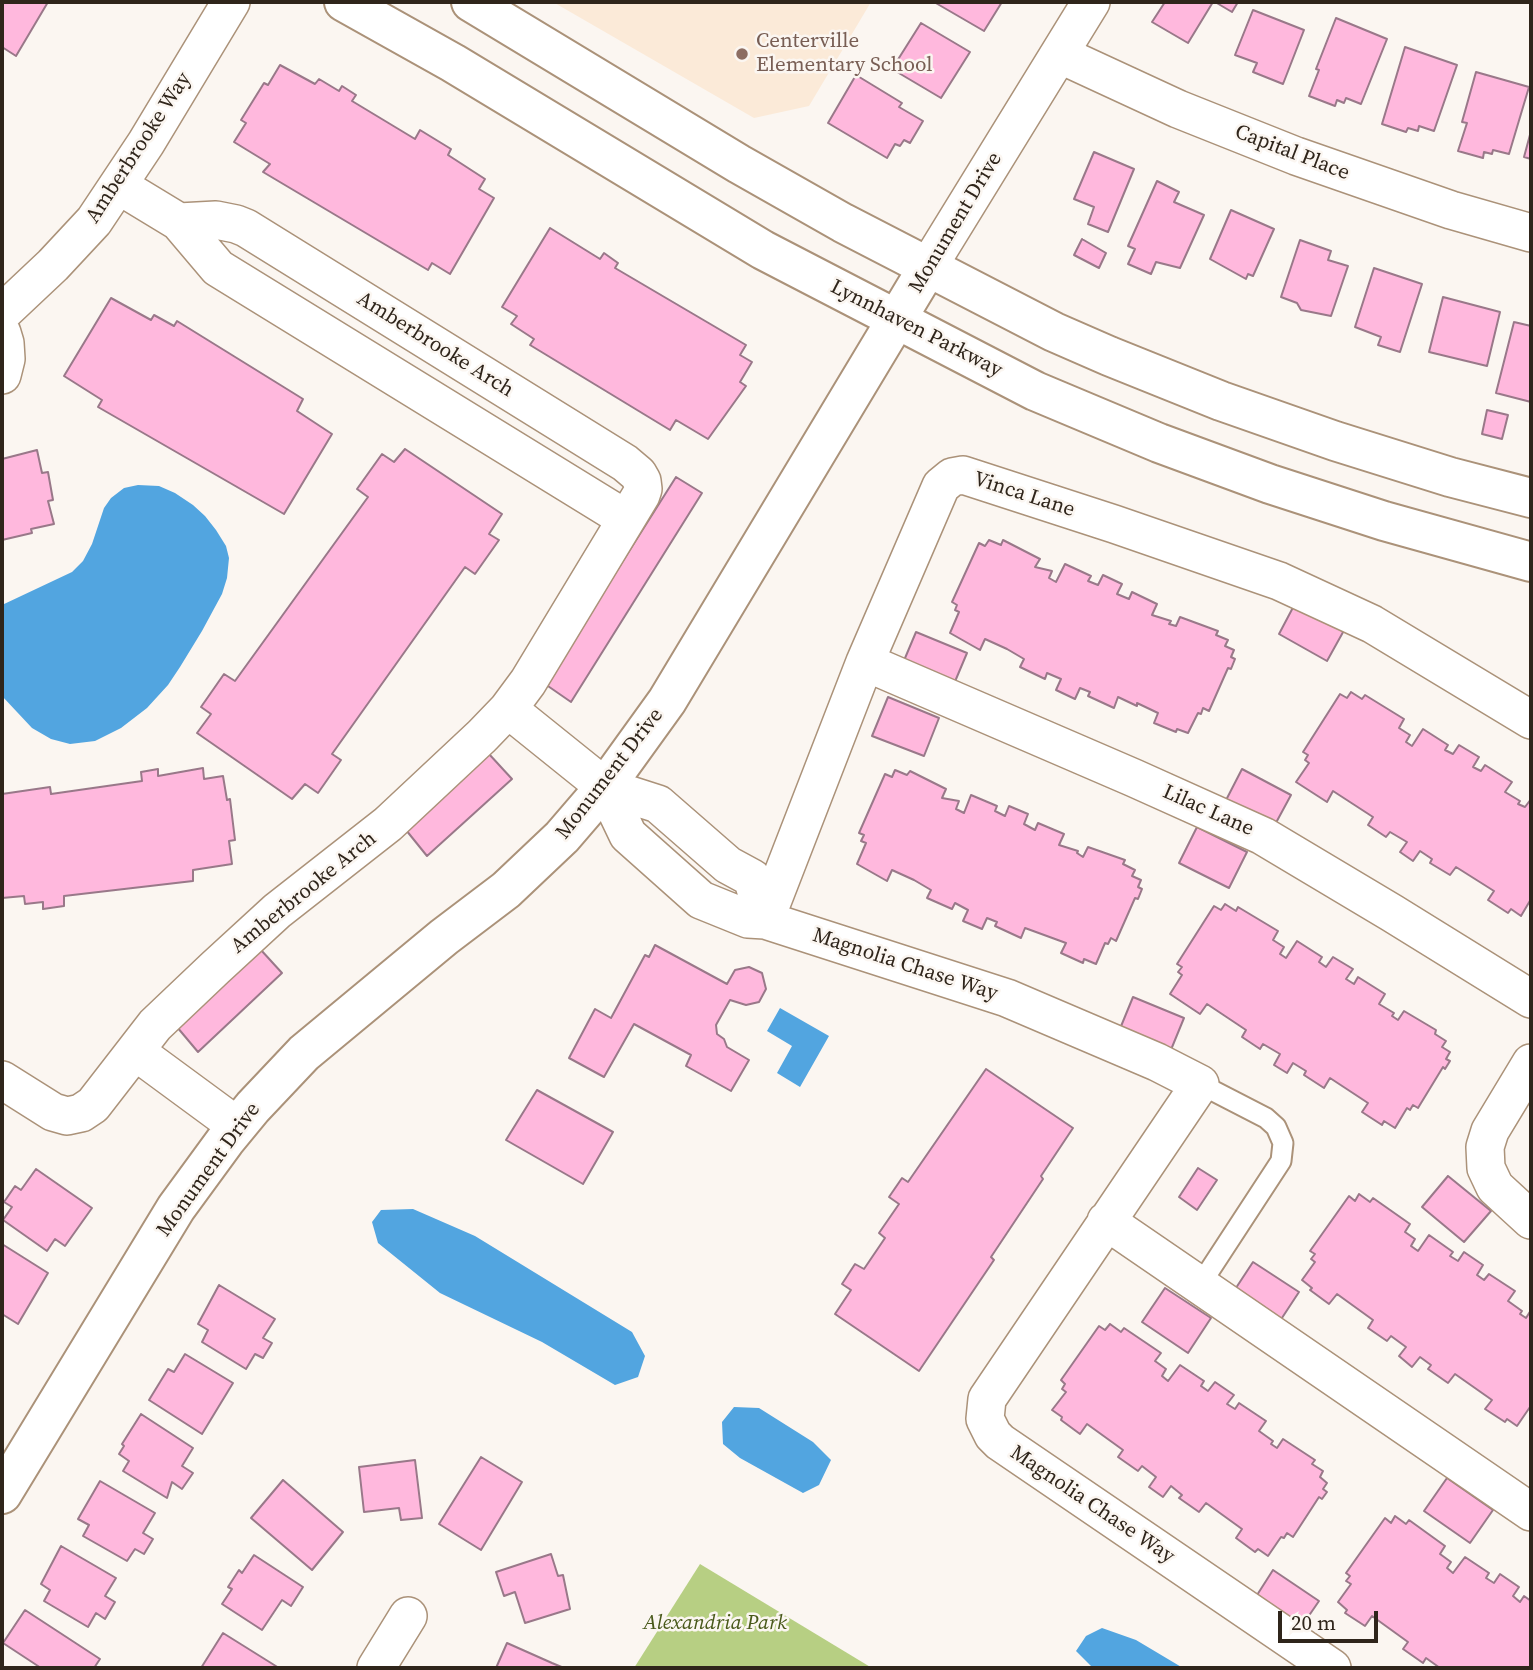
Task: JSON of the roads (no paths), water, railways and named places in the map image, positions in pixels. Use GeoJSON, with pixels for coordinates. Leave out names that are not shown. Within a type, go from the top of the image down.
{"type":"FeatureCollection","features":[{"type":"Feature","properties":{"kind":"main road","name":"Lynnhaven Parkway"},"geometry":{"type":"LineString","coordinates":[[344,2],[476,77],[763,250],[1035,391],[1158,443],[1270,484],[1452,541],[1531,562]]}},
{"type":"Feature","properties":{"kind":"main road"},"geometry":{"type":"LineString","coordinates":[[471,2],[739,164],[843,223],[1054,332],[1222,401],[1335,441],[1450,477],[1531,498]]}},
{"type":"Feature","properties":{"kind":"main road","name":"Monument Drive"},"geometry":{"type":"LineString","coordinates":[[2,1494],[176,1208],[253,1107],[304,1053],[444,937],[506,890],[562,837],[605,787],[667,701],[928,267]]}},
{"type":"Feature","properties":{"kind":"street","name":"Amberbrooke Way"},"geometry":{"type":"LineString","coordinates":[[2,313],[94,221],[146,143],[231,2]]}},
{"type":"Feature","properties":{"kind":"street","name":"Monument Drive"},"geometry":{"type":"LineString","coordinates":[[928,267],[1091,2]]}},
{"type":"Feature","properties":{"kind":"street","name":"Capital Place"},"geometry":{"type":"LineString","coordinates":[[1059,54],[1178,109],[1296,156],[1451,210],[1531,233]]}},
{"type":"Feature","properties":{"kind":"street"},"geometry":{"type":"LineString","coordinates":[[118,185],[179,222],[218,268],[626,519]]}},
{"type":"Feature","properties":{"kind":"street","name":"Amberbrooke Arch"},"geometry":{"type":"LineString","coordinates":[[2,1080],[53,1112],[67,1116],[81,1113],[93,1105],[155,1026],[215,968],[277,911],[388,824],[508,709],[528,681],[643,489],[638,474],[625,463],[246,228],[216,220],[179,222]]}},
{"type":"Feature","properties":{"kind":"street"},"geometry":{"type":"LineString","coordinates":[[2,333],[6,359],[2,375]]}},
{"type":"Feature","properties":{"kind":"street","name":"Vinca Lane"},"geometry":{"type":"LineString","coordinates":[[765,920],[864,662],[941,486],[952,477],[963,475],[1279,581],[1372,624],[1531,720]]}},
{"type":"Feature","properties":{"kind":"street","name":"Lilac Lane"},"geometry":{"type":"LineString","coordinates":[[864,662],[1264,836],[1531,999]]}},
{"type":"Feature","properties":{"kind":"street"},"geometry":{"type":"LineString","coordinates":[[508,709],[605,787]]}},
{"type":"Feature","properties":{"kind":"street","name":"Magnolia Chase Way"},"geometry":{"type":"LineString","coordinates":[[605,787],[628,835],[701,900],[748,919],[765,920],[1007,998],[1157,1062],[1200,1084],[986,1399],[985,1419],[1000,1443],[1332,1668]]}},
{"type":"Feature","properties":{"kind":"street"},"geometry":{"type":"LineString","coordinates":[[135,1051],[237,1126]]}},
{"type":"Feature","properties":{"kind":"street"},"geometry":{"type":"LineString","coordinates":[[1531,1063],[1490,1131],[1485,1147],[1486,1168],[1495,1187],[1531,1220]]}},
{"type":"Feature","properties":{"kind":"street"},"geometry":{"type":"LineString","coordinates":[[1106,1221],[1531,1512]]}},
{"type":"Feature","properties":{"kind":"street"},"geometry":{"type":"LineString","coordinates":[[376,1668],[408,1616]]}},
{"type":"Feature","properties":{"kind":"lane"},"geometry":{"type":"LineString","coordinates":[[1200,1084],[1266,1118],[1276,1127],[1283,1143],[1282,1160],[1200,1285]]}},
{"type":"Feature","properties":{"kind":"water"},"geometry":{"type":"Polygon","coordinates":[[[138,485],[159,486],[175,493],[193,505],[216,530],[226,546],[229,558],[222,594],[180,667],[147,708],[121,728],[95,741],[70,744],[51,739],[32,728],[2,696],[2,605],[72,572],[83,561],[92,544],[104,508],[111,498],[124,488],[138,485]]]}},
{"type":"Feature","properties":{"kind":"water"},"geometry":{"type":"Polygon","coordinates":[[[780,1008],[829,1036],[800,1087],[777,1073],[792,1046],[767,1031],[780,1008]]]}},
{"type":"Feature","properties":{"kind":"water"},"geometry":{"type":"Polygon","coordinates":[[[413,1209],[475,1236],[632,1332],[645,1356],[638,1377],[615,1385],[542,1342],[440,1293],[378,1243],[372,1222],[381,1210],[413,1209]]]}},
{"type":"Feature","properties":{"kind":"water"},"geometry":{"type":"Polygon","coordinates":[[[734,1407],[759,1408],[813,1442],[831,1460],[819,1485],[803,1493],[740,1458],[723,1444],[722,1422],[734,1407]]]}},
{"type":"Feature","properties":{"kind":"water"},"geometry":{"type":"Polygon","coordinates":[[[1102,1628],[1136,1640],[1183,1668],[1093,1668],[1076,1651],[1086,1636],[1102,1628]]]}},
{"type":"Feature","properties":{"kind":"place","name":"Centerville Elementary School"},"geometry":{"type":"Point","coordinates":[742,54]}},
{"type":"Feature","properties":{"kind":"park label","name":"Alexandria Park"},"geometry":{"type":"Point","coordinates":[715,1624]}}]}
